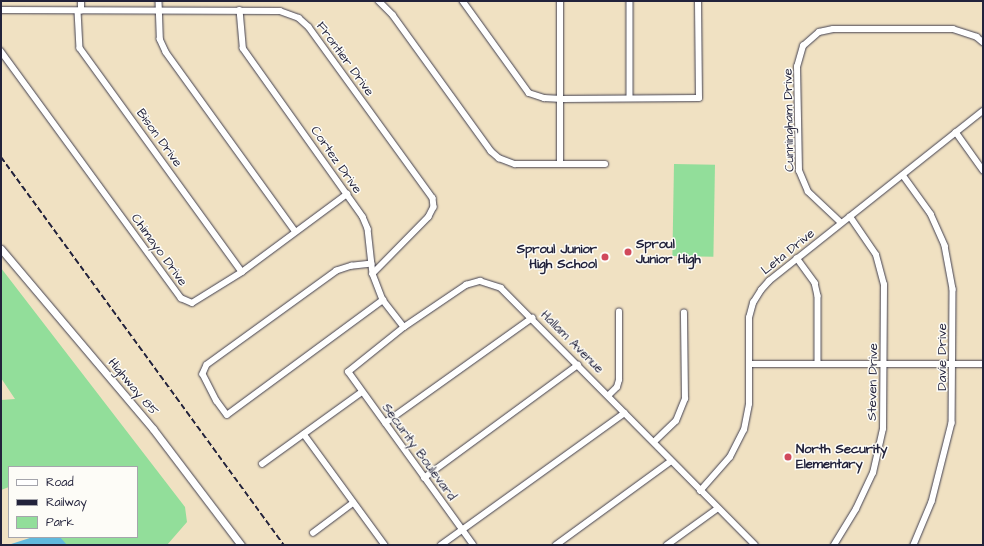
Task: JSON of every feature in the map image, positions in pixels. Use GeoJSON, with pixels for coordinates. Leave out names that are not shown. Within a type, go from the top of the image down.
{"type":"FeatureCollection","features":[{"type":"Feature","properties":{"kind":"main road","name":"Highway 85"},"geometry":{"type":"LineString","coordinates":[[1,249],[153,429],[241,545]]}},
{"type":"Feature","properties":{"kind":"street","name":"Bison Drive"},"geometry":{"type":"LineString","coordinates":[[82,1],[79,11],[80,48],[242,272]]}},
{"type":"Feature","properties":{"kind":"street"},"geometry":{"type":"LineString","coordinates":[[159,1],[160,39],[166,52],[294,231]]}},
{"type":"Feature","properties":{"kind":"street"},"geometry":{"type":"LineString","coordinates":[[379,1],[393,15],[491,151],[507,162],[515,164],[605,164]]}},
{"type":"Feature","properties":{"kind":"street"},"geometry":{"type":"LineString","coordinates":[[463,1],[529,93],[544,98],[562,99],[699,98],[698,1]]}},
{"type":"Feature","properties":{"kind":"street"},"geometry":{"type":"LineString","coordinates":[[560,1],[562,99],[560,164]]}},
{"type":"Feature","properties":{"kind":"street"},"geometry":{"type":"LineString","coordinates":[[630,1],[630,98]]}},
{"type":"Feature","properties":{"kind":"street","name":"Frontier Drive"},"geometry":{"type":"LineString","coordinates":[[1,10],[280,11],[299,18],[309,27],[433,198],[434,207],[429,217],[373,274]]}},
{"type":"Feature","properties":{"kind":"street","name":"Cortez Drive"},"geometry":{"type":"LineString","coordinates":[[240,10],[243,48],[363,217],[368,229],[373,274],[383,300],[404,327]]}},
{"type":"Feature","properties":{"kind":"street","name":"Cunningham Drive"},"geometry":{"type":"LineString","coordinates":[[841,223],[812,197],[802,183],[799,171],[798,67],[803,46],[819,32],[832,29],[952,29],[977,37],[983,42]]}},
{"type":"Feature","properties":{"kind":"street","name":"Chimayo Drive"},"geometry":{"type":"LineString","coordinates":[[1,51],[181,298],[192,303],[242,272],[294,231],[347,194]]}},
{"type":"Feature","properties":{"kind":"street","name":"Leta Drive"},"geometry":{"type":"LineString","coordinates":[[700,491],[730,457],[744,430],[749,404],[750,318],[753,303],[769,281],[983,111]]}},
{"type":"Feature","properties":{"kind":"street"},"geometry":{"type":"LineString","coordinates":[[956,132],[983,170]]}},
{"type":"Feature","properties":{"kind":"street","name":"Davie Drive"},"geometry":{"type":"LineString","coordinates":[[903,175],[931,214],[945,246],[953,289],[952,423],[944,463],[930,509],[914,545]]}},
{"type":"Feature","properties":{"kind":"street","name":"Steven Drive"},"geometry":{"type":"LineString","coordinates":[[834,545],[856,509],[873,473],[883,430],[885,363],[884,285],[881,269],[870,244],[850,217]]}},
{"type":"Feature","properties":{"kind":"street"},"geometry":{"type":"LineString","coordinates":[[797,258],[815,283],[818,296],[818,364]]}},
{"type":"Feature","properties":{"kind":"street"},"geometry":{"type":"LineString","coordinates":[[372,264],[337,271],[207,365],[203,374],[227,415],[383,300]]}},
{"type":"Feature","properties":{"kind":"street","name":"Hallam Avenue"},"geometry":{"type":"LineString","coordinates":[[348,372],[404,327],[466,285],[480,281],[501,288],[654,442],[670,461],[717,509],[755,545]]}},
{"type":"Feature","properties":{"kind":"street"},"geometry":{"type":"LineString","coordinates":[[609,396],[617,387],[619,380],[619,312]]}},
{"type":"Feature","properties":{"kind":"street"},"geometry":{"type":"LineString","coordinates":[[654,442],[676,421],[685,398],[684,314]]}},
{"type":"Feature","properties":{"kind":"street"},"geometry":{"type":"LineString","coordinates":[[385,423],[532,318]]}},
{"type":"Feature","properties":{"kind":"street"},"geometry":{"type":"LineString","coordinates":[[750,364],[983,364]]}},
{"type":"Feature","properties":{"kind":"street"},"geometry":{"type":"LineString","coordinates":[[424,478],[578,365]]}},
{"type":"Feature","properties":{"kind":"street","name":"Security Boulevard"},"geometry":{"type":"LineString","coordinates":[[348,372],[473,545]]}},
{"type":"Feature","properties":{"kind":"street"},"geometry":{"type":"LineString","coordinates":[[262,464],[362,392]]}},
{"type":"Feature","properties":{"kind":"street"},"geometry":{"type":"LineString","coordinates":[[441,545],[625,413]]}},
{"type":"Feature","properties":{"kind":"street"},"geometry":{"type":"LineString","coordinates":[[304,434],[385,545]]}},
{"type":"Feature","properties":{"kind":"street"},"geometry":{"type":"LineString","coordinates":[[556,545],[670,461]]}},
{"type":"Feature","properties":{"kind":"street"},"geometry":{"type":"LineString","coordinates":[[313,532],[353,503]]}},
{"type":"Feature","properties":{"kind":"street"},"geometry":{"type":"LineString","coordinates":[[667,545],[717,509]]}},
{"type":"Feature","properties":{"kind":"green space"},"geometry":{"type":"Polygon","coordinates":[[[674,164],[715,165],[713,257],[672,256],[674,164]]]}},
{"type":"Feature","properties":{"kind":"green space"},"geometry":{"type":"Polygon","coordinates":[[[1,268],[185,507],[187,522],[167,545],[65,545],[61,538],[138,538],[138,466],[8,466],[8,487],[1,490],[1,400],[15,399],[1,378],[1,268]]]}},
{"type":"Feature","properties":{"kind":"water"},"geometry":{"type":"Polygon","coordinates":[[[30,538],[61,538],[67,545],[8,545],[30,538]]]}},
{"type":"Feature","properties":{"kind":"railway"},"geometry":{"type":"LineString","coordinates":[[1,157],[284,545]]}},
{"type":"Feature","properties":{"kind":"place","name":"Sproul Junior High"},"geometry":{"type":"Point","coordinates":[628,252]}},
{"type":"Feature","properties":{"kind":"place","name":"Sproul Junior High School"},"geometry":{"type":"Point","coordinates":[605,257]}},
{"type":"Feature","properties":{"kind":"place","name":"North Security Elementary"},"geometry":{"type":"Point","coordinates":[788,457]}}]}
